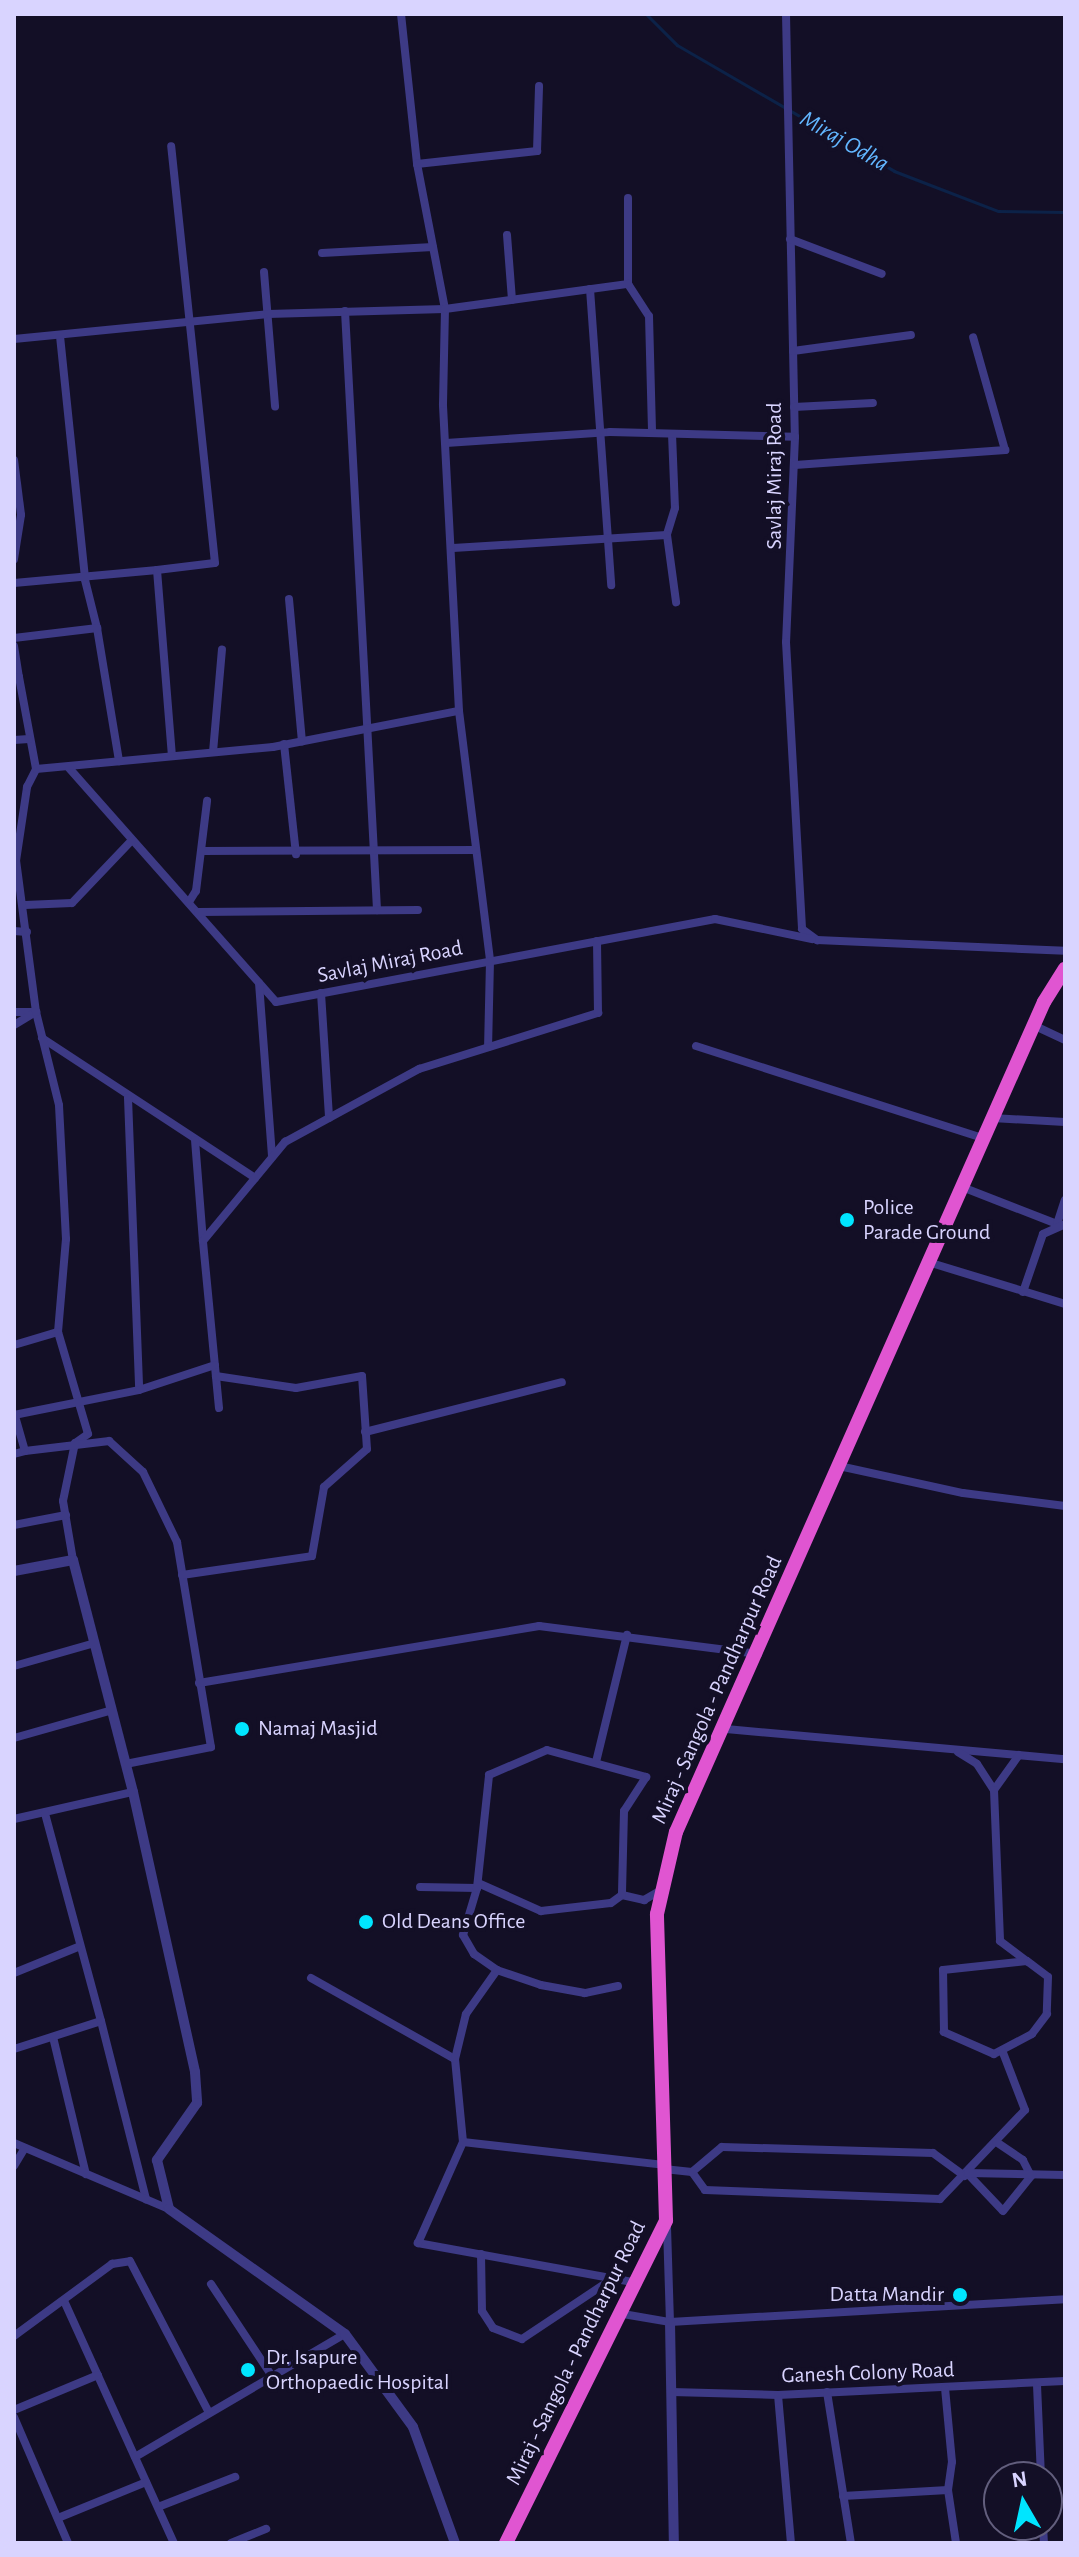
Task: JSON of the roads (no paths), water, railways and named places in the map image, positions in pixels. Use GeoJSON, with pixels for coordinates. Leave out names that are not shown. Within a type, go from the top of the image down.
{"type":"FeatureCollection","features":[{"type":"Feature","properties":{"kind":"highway","name":"Miraj - Sangola - Pandharpur Road"},"geometry":{"type":"LineString","coordinates":[[506,2543],[639,2283],[666,2220],[657,1914],[676,1832],[726,1729],[1033,1025],[1065,969]]}},
{"type":"Feature","properties":{"kind":"street"},"geometry":{"type":"LineString","coordinates":[[401,14],[417,164],[445,309],[446,443],[459,711],[490,961],[488,1047]]}},
{"type":"Feature","properties":{"kind":"street","name":"Savlaj Miraj Road"},"geometry":{"type":"LineString","coordinates":[[786,14],[795,437],[786,642],[802,929],[817,940]]}},
{"type":"Feature","properties":{"kind":"street"},"geometry":{"type":"LineString","coordinates":[[417,164],[537,151],[539,86]]}},
{"type":"Feature","properties":{"kind":"street"},"geometry":{"type":"LineString","coordinates":[[14,583],[85,580],[215,563],[192,322],[171,146]]}},
{"type":"Feature","properties":{"kind":"street"},"geometry":{"type":"LineString","coordinates":[[628,198],[628,284],[649,316],[652,433]]}},
{"type":"Feature","properties":{"kind":"street"},"geometry":{"type":"LineString","coordinates":[[507,235],[512,300]]}},
{"type":"Feature","properties":{"kind":"street"},"geometry":{"type":"LineString","coordinates":[[790,239],[882,274]]}},
{"type":"Feature","properties":{"kind":"street"},"geometry":{"type":"LineString","coordinates":[[322,253],[433,247]]}},
{"type":"Feature","properties":{"kind":"street"},"geometry":{"type":"LineString","coordinates":[[264,272],[275,407]]}},
{"type":"Feature","properties":{"kind":"street"},"geometry":{"type":"LineString","coordinates":[[14,339],[268,314],[445,309],[628,284]]}},
{"type":"Feature","properties":{"kind":"street"},"geometry":{"type":"LineString","coordinates":[[590,289],[611,585]]}},
{"type":"Feature","properties":{"kind":"street"},"geometry":{"type":"LineString","coordinates":[[345,311],[378,854],[377,910]]}},
{"type":"Feature","properties":{"kind":"street"},"geometry":{"type":"LineString","coordinates":[[793,351],[911,335]]}},
{"type":"Feature","properties":{"kind":"street"},"geometry":{"type":"LineString","coordinates":[[60,336],[85,580],[97,628],[119,761]]}},
{"type":"Feature","properties":{"kind":"street"},"geometry":{"type":"LineString","coordinates":[[795,465],[1005,450],[973,337]]}},
{"type":"Feature","properties":{"kind":"street"},"geometry":{"type":"LineString","coordinates":[[794,407],[873,403]]}},
{"type":"Feature","properties":{"kind":"street"},"geometry":{"type":"LineString","coordinates":[[446,443],[600,433],[795,437]]}},
{"type":"Feature","properties":{"kind":"street"},"geometry":{"type":"LineString","coordinates":[[672,434],[675,508],[667,535],[676,602]]}},
{"type":"Feature","properties":{"kind":"street"},"geometry":{"type":"LineString","coordinates":[[14,460],[17,546],[14,559]]}},
{"type":"Feature","properties":{"kind":"street"},"geometry":{"type":"LineString","coordinates":[[453,548],[667,535]]}},
{"type":"Feature","properties":{"kind":"street"},"geometry":{"type":"LineString","coordinates":[[157,570],[172,755]]}},
{"type":"Feature","properties":{"kind":"street"},"geometry":{"type":"LineString","coordinates":[[289,599],[302,741]]}},
{"type":"Feature","properties":{"kind":"street"},"geometry":{"type":"LineString","coordinates":[[14,638],[97,628]]}},
{"type":"Feature","properties":{"kind":"street"},"geometry":{"type":"LineString","coordinates":[[14,646],[16,678],[36,769],[27,787],[15,861],[25,905],[36,1012],[60,1135],[66,1239],[58,1332],[88,1434],[75,1443],[66,1515],[73,1560],[133,1792],[195,2072],[197,2103],[157,2160],[169,2209]]}},
{"type":"Feature","properties":{"kind":"street"},"geometry":{"type":"LineString","coordinates":[[213,752],[222,649]]}},
{"type":"Feature","properties":{"kind":"street"},"geometry":{"type":"LineString","coordinates":[[36,769],[284,744],[459,711]]}},
{"type":"Feature","properties":{"kind":"street"},"geometry":{"type":"LineString","coordinates":[[14,740],[29,739]]}},
{"type":"Feature","properties":{"kind":"street"},"geometry":{"type":"LineString","coordinates":[[284,744],[296,854]]}},
{"type":"Feature","properties":{"kind":"street","name":"Savlaj Miraj Road"},"geometry":{"type":"LineString","coordinates":[[69,768],[276,1002],[715,919],[817,940],[1065,951]]}},
{"type":"Feature","properties":{"kind":"street"},"geometry":{"type":"LineString","coordinates":[[189,902],[196,891],[207,801]]}},
{"type":"Feature","properties":{"kind":"street"},"geometry":{"type":"LineString","coordinates":[[25,905],[72,903],[131,841]]}},
{"type":"Feature","properties":{"kind":"street"},"geometry":{"type":"LineString","coordinates":[[202,851],[378,854],[476,850]]}},
{"type":"Feature","properties":{"kind":"street"},"geometry":{"type":"LineString","coordinates":[[198,912],[418,910]]}},
{"type":"Feature","properties":{"kind":"street"},"geometry":{"type":"LineString","coordinates":[[14,931],[27,932]]}},
{"type":"Feature","properties":{"kind":"street"},"geometry":{"type":"LineString","coordinates":[[203,1241],[285,1142],[419,1069],[598,1013],[597,941]]}},
{"type":"Feature","properties":{"kind":"street"},"geometry":{"type":"LineString","coordinates":[[259,982],[272,1157]]}},
{"type":"Feature","properties":{"kind":"street"},"geometry":{"type":"LineString","coordinates":[[321,993],[329,1118]]}},
{"type":"Feature","properties":{"kind":"street"},"geometry":{"type":"LineString","coordinates":[[14,1012],[36,1012]]}},
{"type":"Feature","properties":{"kind":"street"},"geometry":{"type":"LineString","coordinates":[[14,1025],[36,1012]]}},
{"type":"Feature","properties":{"kind":"street"},"geometry":{"type":"LineString","coordinates":[[1033,1025],[1065,1040]]}},
{"type":"Feature","properties":{"kind":"street"},"geometry":{"type":"LineString","coordinates":[[42,1038],[128,1098],[255,1178]]}},
{"type":"Feature","properties":{"kind":"street"},"geometry":{"type":"LineString","coordinates":[[696,1046],[983,1138]]}},
{"type":"Feature","properties":{"kind":"street"},"geometry":{"type":"LineString","coordinates":[[128,1098],[139,1390]]}},
{"type":"Feature","properties":{"kind":"street"},"geometry":{"type":"LineString","coordinates":[[992,1118],[1065,1122]]}},
{"type":"Feature","properties":{"kind":"street"},"geometry":{"type":"LineString","coordinates":[[195,1140],[219,1408]]}},
{"type":"Feature","properties":{"kind":"street"},"geometry":{"type":"LineString","coordinates":[[962,1187],[1061,1224]]}},
{"type":"Feature","properties":{"kind":"street"},"geometry":{"type":"LineString","coordinates":[[1061,1224],[1065,1200]]}},
{"type":"Feature","properties":{"kind":"street"},"geometry":{"type":"LineString","coordinates":[[1023,1292],[1043,1234],[1061,1224]]}},
{"type":"Feature","properties":{"kind":"street"},"geometry":{"type":"LineString","coordinates":[[928,1262],[1065,1304]]}},
{"type":"Feature","properties":{"kind":"street"},"geometry":{"type":"LineString","coordinates":[[14,1345],[58,1332]]}},
{"type":"Feature","properties":{"kind":"street"},"geometry":{"type":"LineString","coordinates":[[25,1451],[15,1415],[139,1390],[215,1365]]}},
{"type":"Feature","properties":{"kind":"street"},"geometry":{"type":"LineString","coordinates":[[182,1575],[312,1556],[324,1487],[367,1449],[362,1376],[296,1388],[216,1376]]}},
{"type":"Feature","properties":{"kind":"street"},"geometry":{"type":"LineString","coordinates":[[365,1432],[562,1382]]}},
{"type":"Feature","properties":{"kind":"street"},"geometry":{"type":"LineString","coordinates":[[14,1454],[75,1443],[109,1441],[143,1472],[177,1542],[211,1747],[126,1764]]}},
{"type":"Feature","properties":{"kind":"street"},"geometry":{"type":"LineString","coordinates":[[839,1466],[963,1493],[1065,1506]]}},
{"type":"Feature","properties":{"kind":"street"},"geometry":{"type":"LineString","coordinates":[[14,1525],[66,1515]]}},
{"type":"Feature","properties":{"kind":"street"},"geometry":{"type":"LineString","coordinates":[[14,1571],[73,1560]]}},
{"type":"Feature","properties":{"kind":"street"},"geometry":{"type":"LineString","coordinates":[[199,1683],[539,1626],[758,1654]]}},
{"type":"Feature","properties":{"kind":"street"},"geometry":{"type":"LineString","coordinates":[[596,1762],[627,1635]]}},
{"type":"Feature","properties":{"kind":"street"},"geometry":{"type":"LineString","coordinates":[[14,1666],[95,1643]]}},
{"type":"Feature","properties":{"kind":"street"},"geometry":{"type":"LineString","coordinates":[[14,1738],[112,1710]]}},
{"type":"Feature","properties":{"kind":"street"},"geometry":{"type":"LineString","coordinates":[[726,1729],[1065,1759]]}},
{"type":"Feature","properties":{"kind":"street"},"geometry":{"type":"LineString","coordinates":[[953,1749],[977,1764],[994,1790],[1000,1941],[1027,1961],[1048,1977],[1047,2014],[1032,2034],[994,2054],[944,2032],[943,1970],[1027,1961]]}},
{"type":"Feature","properties":{"kind":"street"},"geometry":{"type":"LineString","coordinates":[[618,1986],[585,1993],[497,1970],[474,1954],[463,1935],[477,1885],[489,1775],[547,1750],[646,1777],[624,1811],[622,1895]]}},
{"type":"Feature","properties":{"kind":"street"},"geometry":{"type":"LineString","coordinates":[[994,1790],[1019,1755]]}},
{"type":"Feature","properties":{"kind":"street"},"geometry":{"type":"LineString","coordinates":[[14,1819],[133,1792]]}},
{"type":"Feature","properties":{"kind":"street"},"geometry":{"type":"LineString","coordinates":[[45,1813],[146,2199]]}},
{"type":"Feature","properties":{"kind":"street"},"geometry":{"type":"LineString","coordinates":[[420,1887],[477,1885],[541,1911],[611,1903],[622,1895],[644,1900],[663,1889]]}},
{"type":"Feature","properties":{"kind":"street"},"geometry":{"type":"LineString","coordinates":[[14,1973],[78,1947]]}},
{"type":"Feature","properties":{"kind":"street"},"geometry":{"type":"LineString","coordinates":[[497,1970],[466,2014],[455,2059],[463,2142],[418,2243],[639,2283]]}},
{"type":"Feature","properties":{"kind":"street"},"geometry":{"type":"LineString","coordinates":[[311,1978],[455,2059]]}},
{"type":"Feature","properties":{"kind":"street"},"geometry":{"type":"LineString","coordinates":[[14,2049],[101,2021]]}},
{"type":"Feature","properties":{"kind":"street"},"geometry":{"type":"LineString","coordinates":[[53,2037],[86,2174]]}},
{"type":"Feature","properties":{"kind":"street"},"geometry":{"type":"LineString","coordinates":[[463,2142],[692,2172],[705,2190],[940,2199],[1025,2110],[1002,2050]]}},
{"type":"Feature","properties":{"kind":"street"},"geometry":{"type":"LineString","coordinates":[[996,2142],[1023,2160],[1031,2176]]}},
{"type":"Feature","properties":{"kind":"street"},"geometry":{"type":"LineString","coordinates":[[14,2143],[169,2209],[345,2334],[413,2427],[455,2543]]}},
{"type":"Feature","properties":{"kind":"street"},"geometry":{"type":"LineString","coordinates":[[692,2172],[722,2147],[933,2153],[966,2174],[1003,2211],[1031,2176]]}},
{"type":"Feature","properties":{"kind":"street"},"geometry":{"type":"LineString","coordinates":[[14,2166],[25,2148]]}},
{"type":"Feature","properties":{"kind":"street"},"geometry":{"type":"LineString","coordinates":[[966,2174],[1065,2175]]}},
{"type":"Feature","properties":{"kind":"street"},"geometry":{"type":"LineString","coordinates":[[666,2220],[674,2543]]}},
{"type":"Feature","properties":{"kind":"street"},"geometry":{"type":"LineString","coordinates":[[481,2254],[482,2311],[493,2328],[522,2339],[613,2278]]}},
{"type":"Feature","properties":{"kind":"street"},"geometry":{"type":"LineString","coordinates":[[14,2336],[65,2303],[112,2264],[130,2261],[209,2413]]}},
{"type":"Feature","properties":{"kind":"street"},"geometry":{"type":"LineString","coordinates":[[211,2284],[272,2376]]}},
{"type":"Feature","properties":{"kind":"street"},"geometry":{"type":"LineString","coordinates":[[623,2314],[670,2322],[1065,2299]]}},
{"type":"Feature","properties":{"kind":"street"},"geometry":{"type":"LineString","coordinates":[[65,2303],[174,2543]]}},
{"type":"Feature","properties":{"kind":"street"},"geometry":{"type":"LineString","coordinates":[[135,2457],[345,2334]]}},
{"type":"Feature","properties":{"kind":"street"},"geometry":{"type":"LineString","coordinates":[[14,2410],[98,2375]]}},
{"type":"Feature","properties":{"kind":"street","name":"Ganesh Colony Road"},"geometry":{"type":"LineString","coordinates":[[672,2392],[778,2395],[1037,2385],[1065,2381]]}},
{"type":"Feature","properties":{"kind":"street"},"geometry":{"type":"LineString","coordinates":[[1037,2385],[1040,2461]]}},
{"type":"Feature","properties":{"kind":"street"},"geometry":{"type":"LineString","coordinates":[[945,2388],[952,2462],[948,2490],[956,2543]]}},
{"type":"Feature","properties":{"kind":"street"},"geometry":{"type":"LineString","coordinates":[[827,2392],[851,2543]]}},
{"type":"Feature","properties":{"kind":"street"},"geometry":{"type":"LineString","coordinates":[[778,2395],[791,2543]]}},
{"type":"Feature","properties":{"kind":"street"},"geometry":{"type":"LineString","coordinates":[[14,2417],[68,2543]]}},
{"type":"Feature","properties":{"kind":"street"},"geometry":{"type":"LineString","coordinates":[[158,2507],[235,2477]]}},
{"type":"Feature","properties":{"kind":"street"},"geometry":{"type":"LineString","coordinates":[[58,2518],[146,2482]]}},
{"type":"Feature","properties":{"kind":"street"},"geometry":{"type":"LineString","coordinates":[[843,2496],[948,2490]]}},
{"type":"Feature","properties":{"kind":"street"},"geometry":{"type":"LineString","coordinates":[[231,2543],[266,2529]]}},
{"type":"Feature","properties":{"kind":"waterway","name":"Miraj Odha"},"geometry":{"type":"LineString","coordinates":[[646,14],[677,45],[894,171],[998,211],[1065,212]]}},
{"type":"Feature","properties":{"kind":"place","name":"Police Parade Ground"},"geometry":{"type":"Point","coordinates":[847,1220]}},
{"type":"Feature","properties":{"kind":"place","name":"Namaj Masjid"},"geometry":{"type":"Point","coordinates":[242,1729]}},
{"type":"Feature","properties":{"kind":"place","name":"Old Deans Office"},"geometry":{"type":"Point","coordinates":[366,1922]}},
{"type":"Feature","properties":{"kind":"place","name":"Datta Mandir"},"geometry":{"type":"Point","coordinates":[960,2295]}},
{"type":"Feature","properties":{"kind":"place","name":"Dr. Isapure Orthopaedic Hospital"},"geometry":{"type":"Point","coordinates":[248,2370]}}]}
